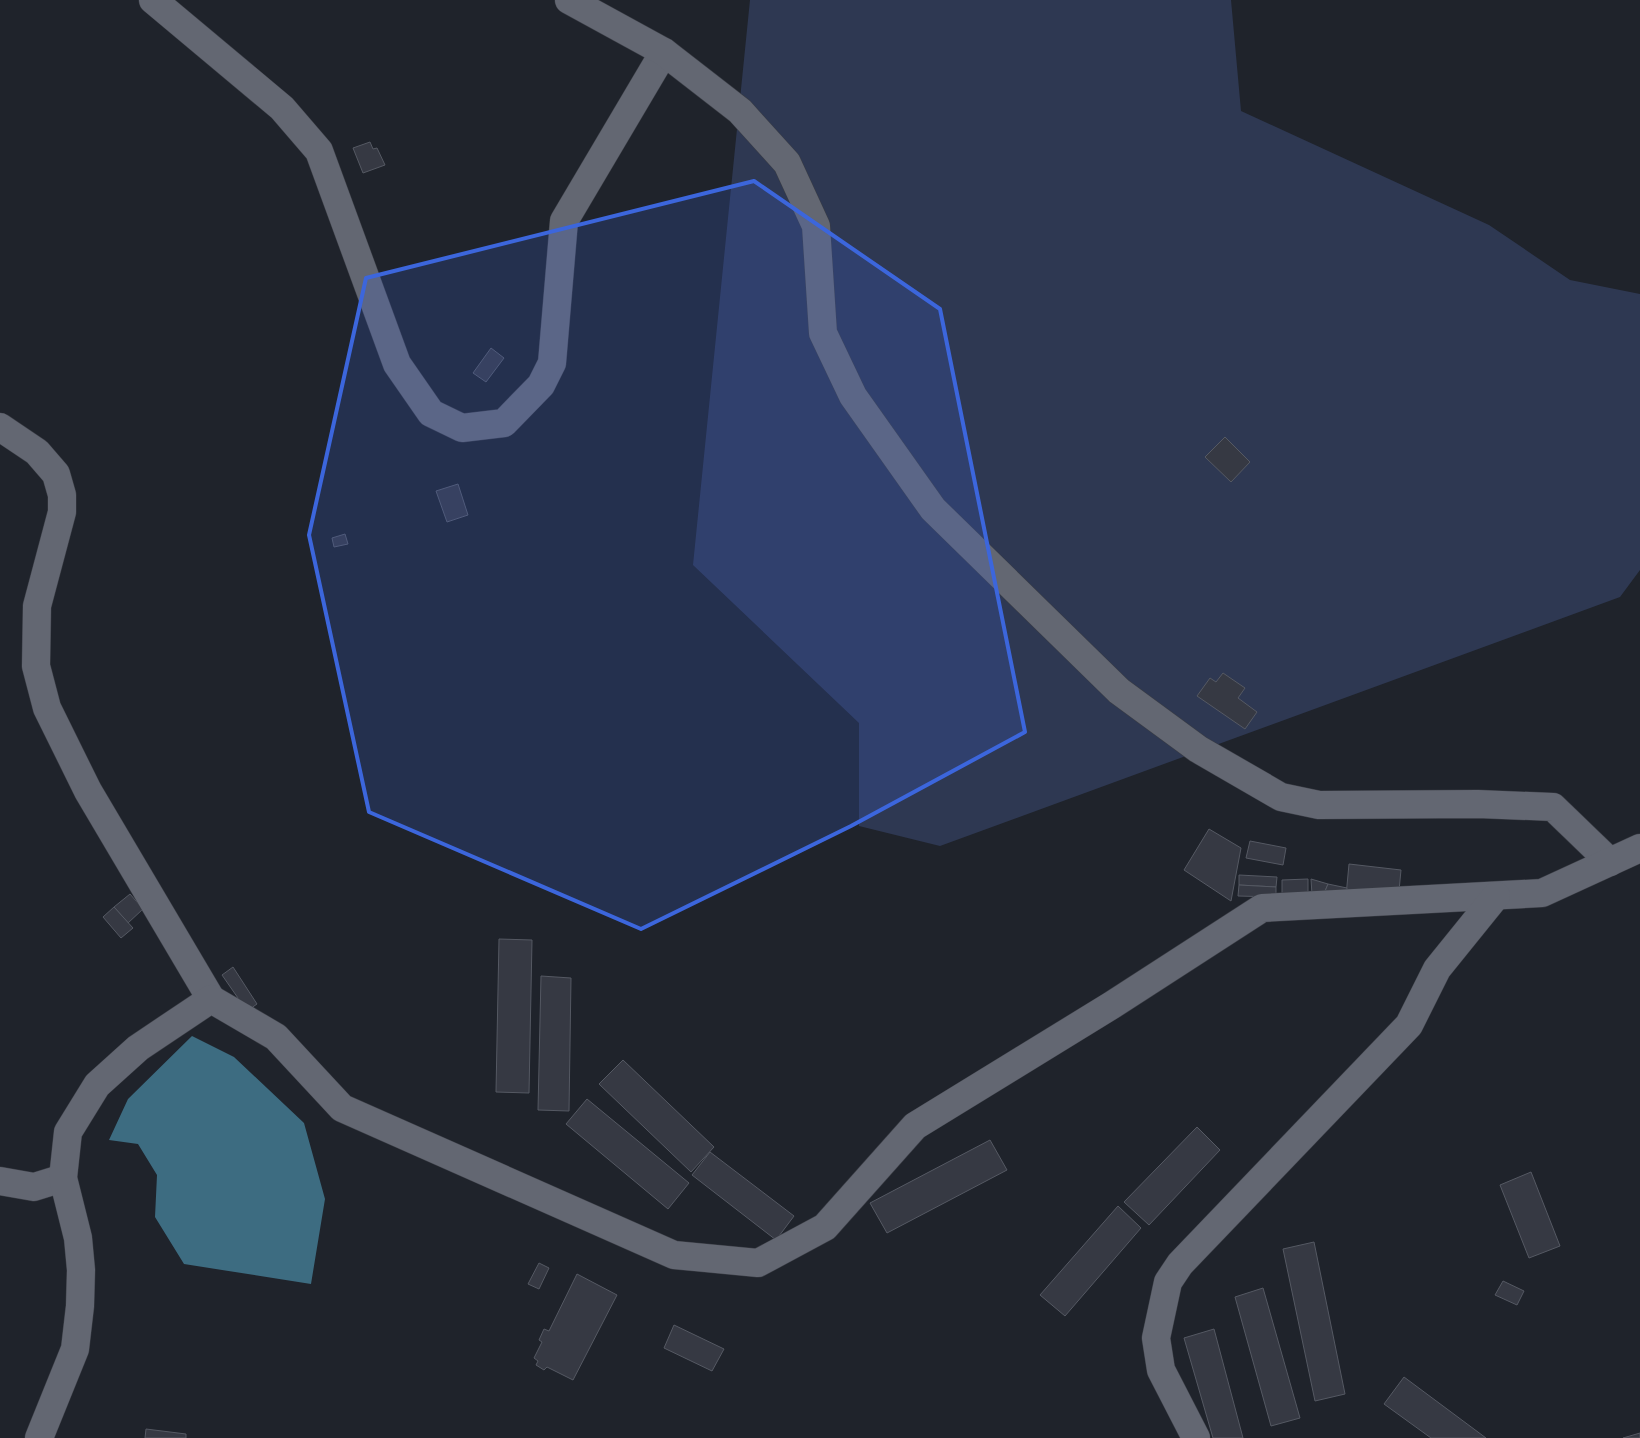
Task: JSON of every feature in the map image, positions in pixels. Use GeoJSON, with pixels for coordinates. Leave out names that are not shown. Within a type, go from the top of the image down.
{"type":"FeatureCollection","features":[{"type":"Feature","properties":{"kind":"street"},"geometry":{"type":"LineString","coordinates":[[153,0],[282,108],[319,151],[397,364],[431,413],[462,428],[504,423],[541,385],[552,363],[564,221],[664,52]]}},
{"type":"Feature","properties":{"kind":"street"},"geometry":{"type":"LineString","coordinates":[[569,0],[664,52],[740,111],[787,163],[816,226],[823,333],[853,396],[933,509],[1119,691],[1198,749],[1281,797],[1319,805],[1478,804],[1553,807],[1610,862]]}},
{"type":"Feature","properties":{"kind":"street"},"geometry":{"type":"LineString","coordinates":[[0,427],[37,452],[56,474],[62,495],[62,512],[37,606],[36,666],[47,708],[88,791],[211,999],[276,1037],[342,1108],[674,1256],[758,1263],[825,1228],[914,1126],[1112,1005],[1262,908],[1542,893],[1640,848]]}},
{"type":"Feature","properties":{"kind":"street"},"geometry":{"type":"LineString","coordinates":[[1196,1438],[1161,1370],[1156,1338],[1168,1282],[1180,1264],[1409,1025],[1437,969],[1496,896]]}},
{"type":"Feature","properties":{"kind":"street"},"geometry":{"type":"LineString","coordinates":[[39,1438],[75,1349],[80,1306],[82,1270],[78,1238],[63,1178],[68,1132],[97,1085],[138,1048],[211,999]]}},
{"type":"Feature","properties":{"kind":"street"},"geometry":{"type":"LineString","coordinates":[[0,1181],[34,1187],[63,1178]]}},
{"type":"Feature","properties":{"kind":"highlighted area"},"geometry":{"type":"Polygon","coordinates":[[[754,181],[940,309],[1025,732],[851,826],[641,929],[369,812],[309,535],[366,278],[754,181]]]}},
{"type":"Feature","properties":{"kind":"shaded area"},"geometry":{"type":"Polygon","coordinates":[[[750,0],[1231,0],[1241,111],[1489,225],[1570,280],[1640,294],[1640,570],[1620,597],[940,846],[859,826],[859,723],[693,565],[750,0]]]}},
{"type":"Feature","properties":{"kind":"shaded area"},"geometry":{"type":"Polygon","coordinates":[[[192,1036],[234,1057],[304,1123],[325,1199],[311,1284],[184,1264],[155,1217],[157,1175],[138,1144],[109,1140],[128,1099],[192,1036]]]}},
{"type":"Feature","properties":{"kind":"building"},"geometry":{"type":"Polygon","coordinates":[[[370,142],[373,149],[377,148],[385,165],[363,173],[353,148],[370,142]]]}},
{"type":"Feature","properties":{"kind":"building"},"geometry":{"type":"Polygon","coordinates":[[[491,348],[504,358],[486,382],[473,373],[491,348]]]}},
{"type":"Feature","properties":{"kind":"building"},"geometry":{"type":"Polygon","coordinates":[[[1225,437],[1250,462],[1231,482],[1205,457],[1225,437]]]}},
{"type":"Feature","properties":{"kind":"building"},"geometry":{"type":"Polygon","coordinates":[[[458,484],[468,515],[447,522],[436,491],[458,484]]]}},
{"type":"Feature","properties":{"kind":"building"},"geometry":{"type":"Polygon","coordinates":[[[345,534],[348,544],[334,547],[332,538],[345,534]]]}},
{"type":"Feature","properties":{"kind":"building"},"geometry":{"type":"Polygon","coordinates":[[[1223,673],[1245,688],[1238,698],[1257,712],[1245,729],[1197,696],[1210,678],[1216,682],[1223,673]]]}},
{"type":"Feature","properties":{"kind":"building"},"geometry":{"type":"Polygon","coordinates":[[[1209,829],[1241,848],[1231,901],[1184,870],[1209,829]]]}},
{"type":"Feature","properties":{"kind":"building"},"geometry":{"type":"Polygon","coordinates":[[[1250,841],[1286,848],[1283,865],[1246,858],[1250,841]]]}},
{"type":"Feature","properties":{"kind":"building"},"geometry":{"type":"Polygon","coordinates":[[[1349,864],[1401,870],[1398,901],[1346,896],[1349,864]]]}},
{"type":"Feature","properties":{"kind":"building"},"geometry":{"type":"Polygon","coordinates":[[[1239,875],[1277,877],[1276,887],[1239,885],[1239,875]]]}},
{"type":"Feature","properties":{"kind":"building"},"geometry":{"type":"Polygon","coordinates":[[[1308,879],[1308,894],[1282,895],[1282,880],[1308,879]]]}},
{"type":"Feature","properties":{"kind":"building"},"geometry":{"type":"Polygon","coordinates":[[[1311,879],[1328,884],[1323,896],[1312,895],[1311,879]]]}},
{"type":"Feature","properties":{"kind":"building"},"geometry":{"type":"Polygon","coordinates":[[[1328,884],[1347,888],[1346,896],[1323,896],[1328,884]]]}},
{"type":"Feature","properties":{"kind":"building"},"geometry":{"type":"Polygon","coordinates":[[[1239,885],[1276,887],[1276,897],[1238,896],[1239,885]]]}},
{"type":"Feature","properties":{"kind":"building"},"geometry":{"type":"Polygon","coordinates":[[[130,894],[143,909],[128,923],[114,907],[130,894]]]}},
{"type":"Feature","properties":{"kind":"building"},"geometry":{"type":"Polygon","coordinates":[[[114,907],[133,928],[121,938],[103,917],[114,907]]]}},
{"type":"Feature","properties":{"kind":"building"},"geometry":{"type":"Polygon","coordinates":[[[499,939],[532,940],[529,1093],[496,1092],[499,939]]]}},
{"type":"Feature","properties":{"kind":"building"},"geometry":{"type":"Polygon","coordinates":[[[233,967],[257,1004],[247,1011],[222,975],[233,967]]]}},
{"type":"Feature","properties":{"kind":"building"},"geometry":{"type":"Polygon","coordinates":[[[541,976],[571,978],[569,1111],[538,1110],[541,976]]]}},
{"type":"Feature","properties":{"kind":"building"},"geometry":{"type":"Polygon","coordinates":[[[623,1060],[714,1147],[691,1172],[599,1084],[623,1060]]]}},
{"type":"Feature","properties":{"kind":"building"},"geometry":{"type":"Polygon","coordinates":[[[587,1099],[689,1183],[668,1209],[566,1124],[587,1099]]]}},
{"type":"Feature","properties":{"kind":"building"},"geometry":{"type":"Polygon","coordinates":[[[1197,1127],[1220,1150],[1149,1225],[1124,1202],[1197,1127]]]}},
{"type":"Feature","properties":{"kind":"building"},"geometry":{"type":"Polygon","coordinates":[[[990,1140],[1007,1170],[887,1233],[870,1203],[990,1140]]]}},
{"type":"Feature","properties":{"kind":"building"},"geometry":{"type":"Polygon","coordinates":[[[710,1152],[794,1216],[776,1240],[692,1175],[710,1152]]]}},
{"type":"Feature","properties":{"kind":"building"},"geometry":{"type":"Polygon","coordinates":[[[1531,1172],[1560,1246],[1529,1258],[1500,1185],[1531,1172]]]}},
{"type":"Feature","properties":{"kind":"building"},"geometry":{"type":"Polygon","coordinates":[[[1118,1206],[1141,1228],[1065,1316],[1040,1295],[1118,1206]]]}},
{"type":"Feature","properties":{"kind":"building"},"geometry":{"type":"Polygon","coordinates":[[[1314,1242],[1345,1394],[1315,1401],[1283,1249],[1314,1242]]]}},
{"type":"Feature","properties":{"kind":"building"},"geometry":{"type":"Polygon","coordinates":[[[539,1263],[549,1268],[539,1289],[528,1284],[539,1263]]]}},
{"type":"Feature","properties":{"kind":"building"},"geometry":{"type":"Polygon","coordinates":[[[577,1274],[617,1295],[573,1380],[547,1367],[544,1370],[536,1365],[538,1361],[534,1358],[542,1342],[539,1340],[544,1329],[549,1331],[577,1274]]]}},
{"type":"Feature","properties":{"kind":"building"},"geometry":{"type":"Polygon","coordinates":[[[1503,1281],[1524,1291],[1517,1305],[1495,1295],[1503,1281]]]}},
{"type":"Feature","properties":{"kind":"building"},"geometry":{"type":"Polygon","coordinates":[[[1263,1288],[1300,1418],[1271,1426],[1235,1297],[1263,1288]]]}},
{"type":"Feature","properties":{"kind":"building"},"geometry":{"type":"Polygon","coordinates":[[[674,1325],[724,1349],[712,1371],[664,1348],[674,1325]]]}},
{"type":"Feature","properties":{"kind":"building"},"geometry":{"type":"Polygon","coordinates":[[[1214,1329],[1243,1438],[1213,1438],[1184,1338],[1214,1329]]]}},
{"type":"Feature","properties":{"kind":"building"},"geometry":{"type":"Polygon","coordinates":[[[1404,1377],[1486,1438],[1431,1438],[1384,1404],[1404,1377]]]}},
{"type":"Feature","properties":{"kind":"building"},"geometry":{"type":"Polygon","coordinates":[[[146,1429],[186,1434],[186,1438],[145,1438],[146,1429]]]}},
{"type":"Feature","properties":{"kind":"building"},"geometry":{"type":"Polygon","coordinates":[[[1640,1433],[1640,1438],[1623,1438],[1640,1433]]]}}]}
